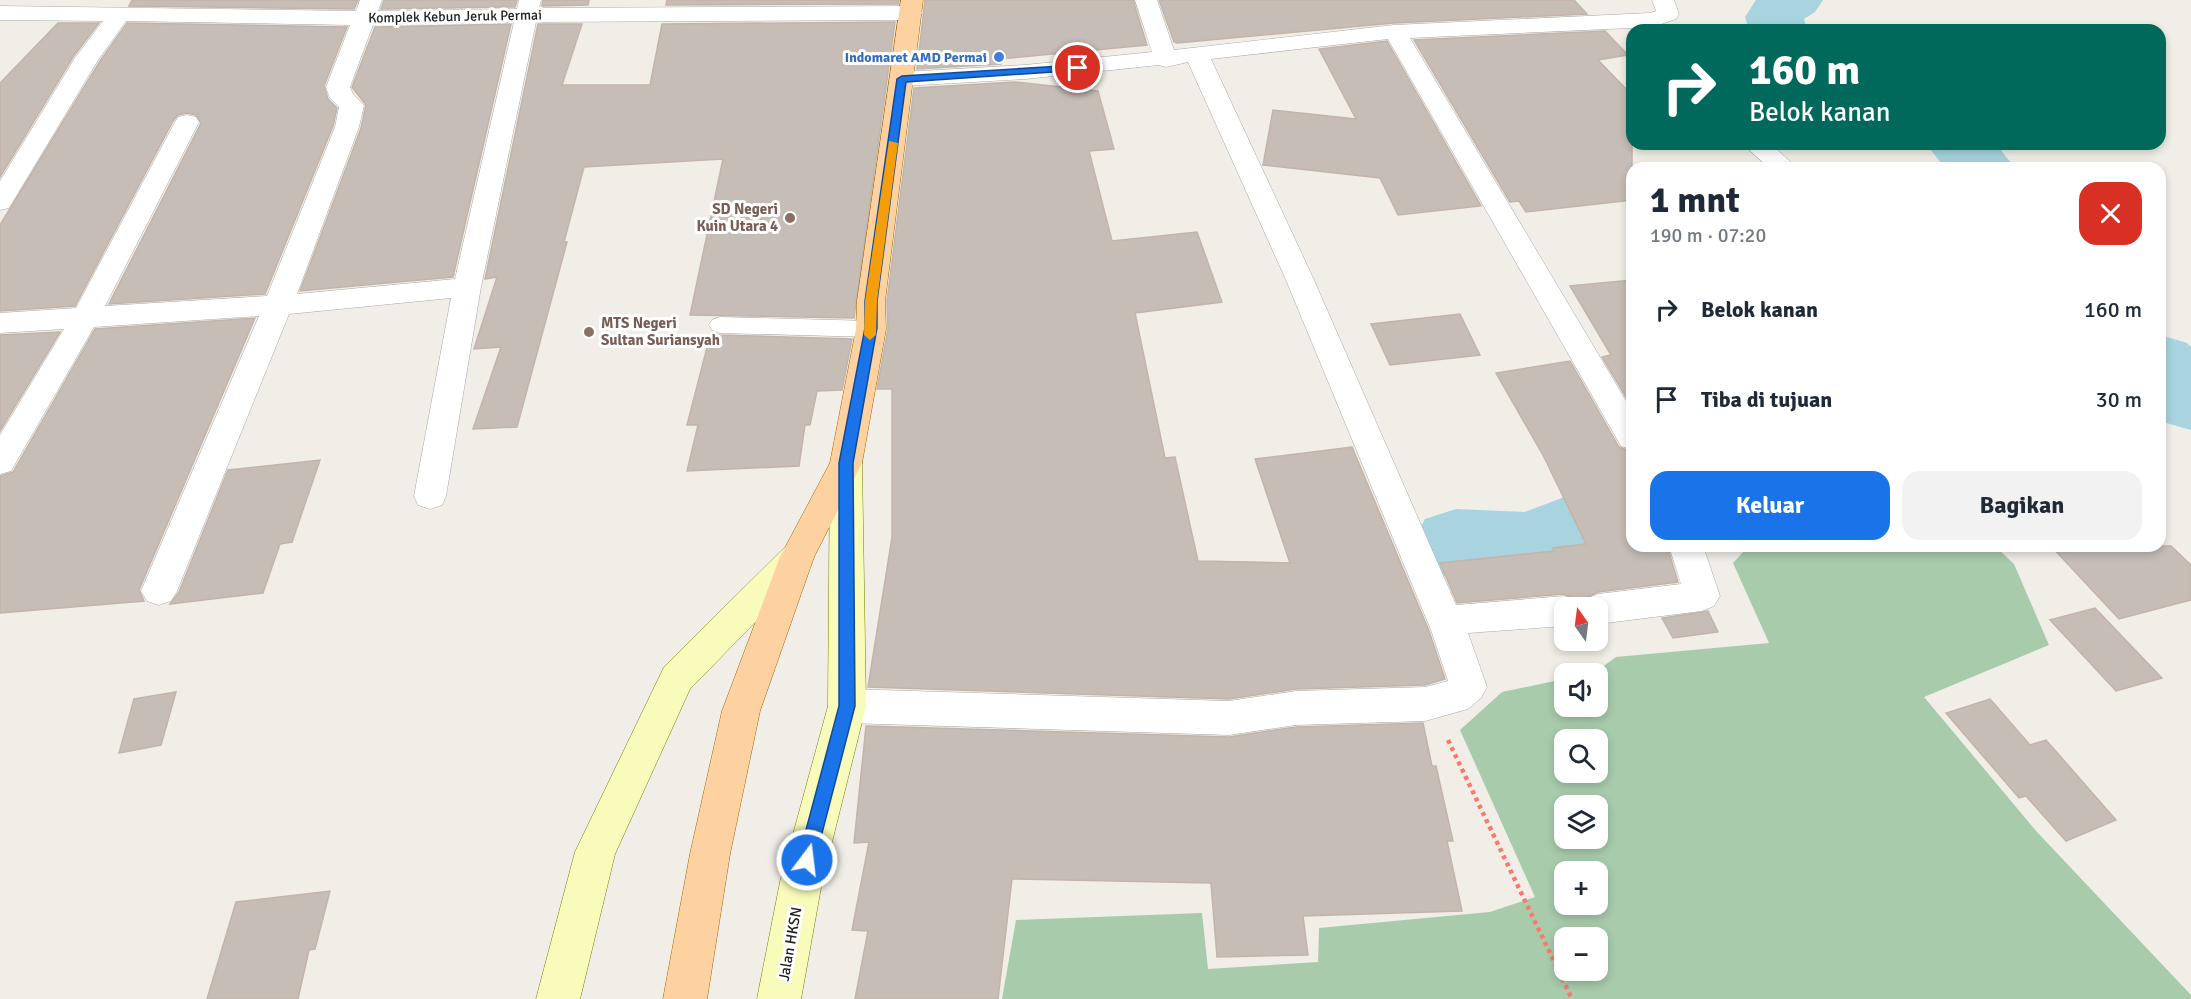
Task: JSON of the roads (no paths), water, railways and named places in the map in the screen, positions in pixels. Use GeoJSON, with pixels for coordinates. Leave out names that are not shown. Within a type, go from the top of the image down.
{"type":"FeatureCollection","features":[{"type":"Feature","properties":{"kind":"main road","name":"Jalan HKSN"},"geometry":{"type":"LineString","coordinates":[[846,463],[871,328],[871,301],[911,7]]}},
{"type":"Feature","properties":{"kind":"main road"},"geometry":{"type":"LineString","coordinates":[[685,999],[710,854],[741,711],[797,557],[846,463]]}},
{"type":"Feature","properties":{"kind":"street"},"geometry":{"type":"LineString","coordinates":[[1146,0],[1166,60]]}},
{"type":"Feature","properties":{"kind":"street"},"geometry":{"type":"LineString","coordinates":[[1519,0],[1536,24]]}},
{"type":"Feature","properties":{"kind":"street"},"geometry":{"type":"LineString","coordinates":[[902,79],[1035,72],[1166,60],[1395,32],[1614,22],[1662,17],[1668,14],[1664,0]]}},
{"type":"Feature","properties":{"kind":"street","name":"Komplek Kebun Jeruk Permai"},"geometry":{"type":"LineString","coordinates":[[0,13],[120,14],[217,7],[368,9],[659,6],[911,7]]}},
{"type":"Feature","properties":{"kind":"street"},"geometry":{"type":"LineString","coordinates":[[430,496],[467,287],[528,8]]}},
{"type":"Feature","properties":{"kind":"street"},"geometry":{"type":"LineString","coordinates":[[159,591],[278,305],[351,109],[342,98],[338,87],[368,9]]}},
{"type":"Feature","properties":{"kind":"street"},"geometry":{"type":"LineString","coordinates":[[0,202],[69,88],[120,14]]}},
{"type":"Feature","properties":{"kind":"street"},"geometry":{"type":"LineString","coordinates":[[1614,22],[1626,33]]}},
{"type":"Feature","properties":{"kind":"street"},"geometry":{"type":"LineString","coordinates":[[1395,32],[1626,428]]}},
{"type":"Feature","properties":{"kind":"street"},"geometry":{"type":"LineString","coordinates":[[847,706],[1229,718],[1296,708],[1425,704],[1455,697],[1468,687],[1449,630],[1300,280],[1197,55]]}},
{"type":"Feature","properties":{"kind":"street"},"geometry":{"type":"LineString","coordinates":[[0,462],[86,316],[187,122]]}},
{"type":"Feature","properties":{"kind":"street"},"geometry":{"type":"LineString","coordinates":[[1763,150],[1777,162]]}},
{"type":"Feature","properties":{"kind":"street"},"geometry":{"type":"LineString","coordinates":[[0,323],[278,305],[467,287]]}},
{"type":"Feature","properties":{"kind":"street","name":"Jalan HKSN"},"geometry":{"type":"LineString","coordinates":[[779,999],[801,882],[847,706],[846,463]]}},
{"type":"Feature","properties":{"kind":"street"},"geometry":{"type":"LineString","coordinates":[[1608,608],[1702,596],[1688,552]]}},
{"type":"Feature","properties":{"kind":"street"},"geometry":{"type":"LineString","coordinates":[[558,999],[595,852],[677,678],[797,557]]}},
{"type":"Feature","properties":{"kind":"street"},"geometry":{"type":"LineString","coordinates":[[1449,630],[1450,624],[1460,619],[1554,612]]}},
{"type":"Feature","properties":{"kind":"lane"},"geometry":{"type":"LineString","coordinates":[[720,325],[871,328]]}},
{"type":"Feature","properties":{"kind":"waterway"},"geometry":{"type":"LineString","coordinates":[[1776,24],[1774,17],[1778,10],[1795,0]]}},
{"type":"Feature","properties":{"kind":"waterway"},"geometry":{"type":"LineString","coordinates":[[1965,150],[1976,162]]}},
{"type":"Feature","properties":{"kind":"waterway"},"geometry":{"type":"LineString","coordinates":[[2166,370],[2191,401]]}},
{"type":"Feature","properties":{"kind":"waterway"},"geometry":{"type":"LineString","coordinates":[[1456,544],[1532,548],[1575,528],[1626,520]]}},
{"type":"Feature","properties":{"kind":"place","name":"Indomaret AMD Permai"},"geometry":{"type":"Point","coordinates":[999,57]}},
{"type":"Feature","properties":{"kind":"place","name":"SD Negeri Kuin Utara 4"},"geometry":{"type":"Point","coordinates":[790,218]}},
{"type":"Feature","properties":{"kind":"place","name":"MTS Negeri Sultan Suriansyah"},"geometry":{"type":"Point","coordinates":[589,332]}}]}
